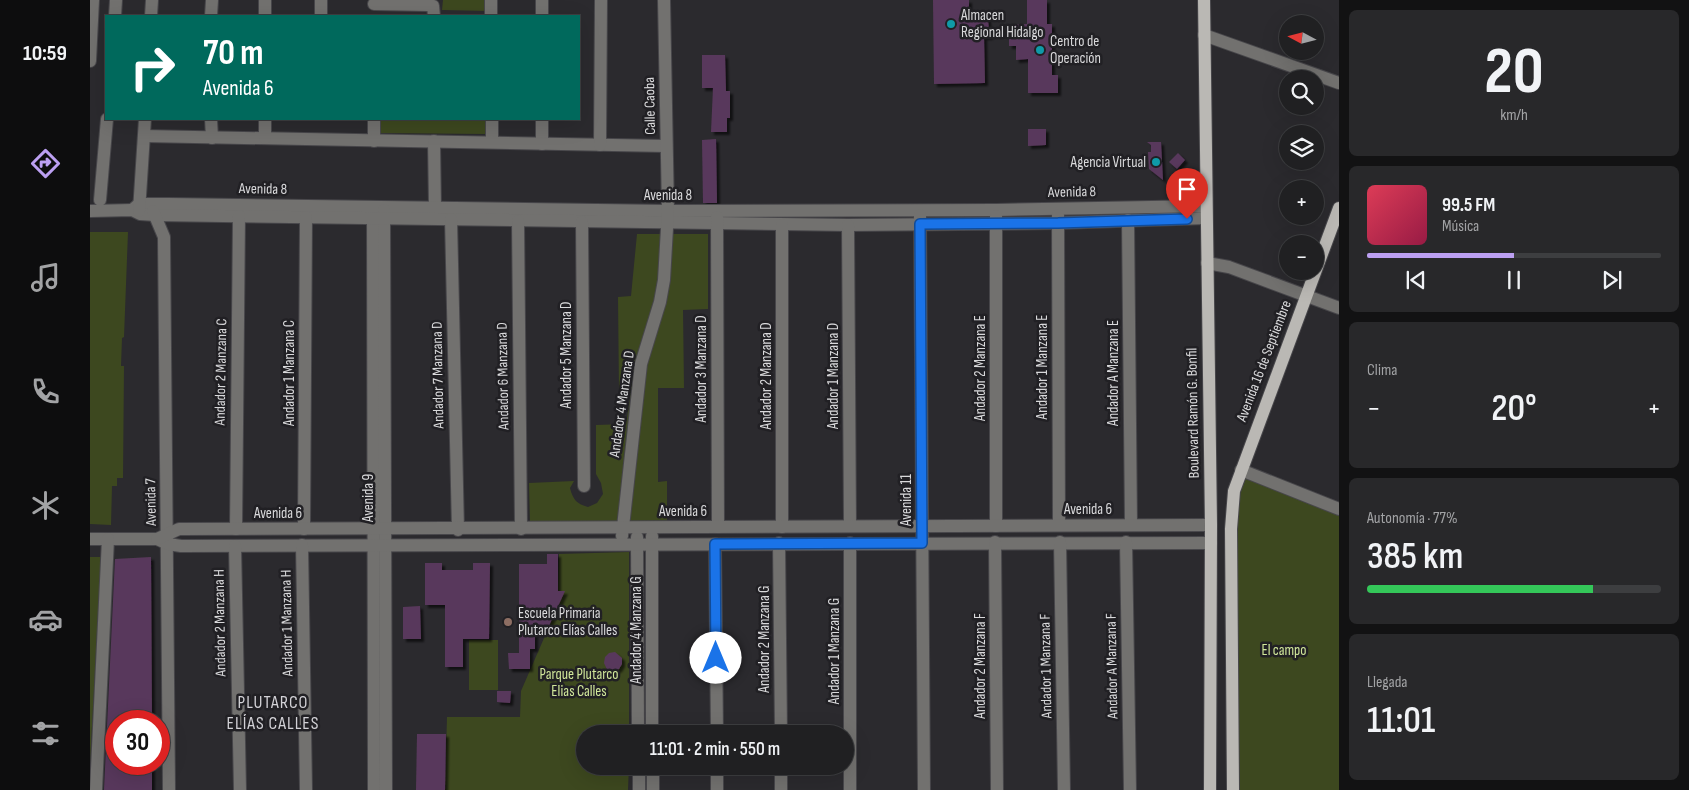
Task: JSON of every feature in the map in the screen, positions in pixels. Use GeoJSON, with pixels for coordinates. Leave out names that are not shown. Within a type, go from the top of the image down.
{"type":"FeatureCollection","features":[{"type":"Feature","properties":{"kind":"main road","name":"Boulevard Ramón G. Bonfil"},"geometry":{"type":"LineString","coordinates":[[1204,0],[1211,543],[1210,790]]}},
{"type":"Feature","properties":{"kind":"main road","name":"Avenida 16 de Septiembre"},"geometry":{"type":"LineString","coordinates":[[1241,470],[1339,208]]}},
{"type":"Feature","properties":{"kind":"main road"},"geometry":{"type":"LineString","coordinates":[[1232,790],[1231,529],[1234,491],[1241,470]]}},
{"type":"Feature","properties":{"kind":"street"},"geometry":{"type":"LineString","coordinates":[[90,61],[93,0]]}},
{"type":"Feature","properties":{"kind":"street"},"geometry":{"type":"LineString","coordinates":[[115,15],[116,0]]}},
{"type":"Feature","properties":{"kind":"street"},"geometry":{"type":"LineString","coordinates":[[151,15],[152,0]]}},
{"type":"Feature","properties":{"kind":"street"},"geometry":{"type":"LineString","coordinates":[[211,15],[212,0]]}},
{"type":"Feature","properties":{"kind":"street"},"geometry":{"type":"LineString","coordinates":[[265,0],[265,15]]}},
{"type":"Feature","properties":{"kind":"street"},"geometry":{"type":"LineString","coordinates":[[321,0],[321,15]]}},
{"type":"Feature","properties":{"kind":"street"},"geometry":{"type":"LineString","coordinates":[[491,0],[491,15]]}},
{"type":"Feature","properties":{"kind":"street"},"geometry":{"type":"LineString","coordinates":[[542,0],[542,15]]}},
{"type":"Feature","properties":{"kind":"street"},"geometry":{"type":"LineString","coordinates":[[600,145],[601,0]]}},
{"type":"Feature","properties":{"kind":"street","name":"Calle Caoba"},"geometry":{"type":"LineString","coordinates":[[664,0],[667,218]]}},
{"type":"Feature","properties":{"kind":"street"},"geometry":{"type":"LineString","coordinates":[[1204,17],[1210,0]]}},
{"type":"Feature","properties":{"kind":"street"},"geometry":{"type":"LineString","coordinates":[[374,7],[434,11]]}},
{"type":"Feature","properties":{"kind":"street"},"geometry":{"type":"LineString","coordinates":[[1204,35],[1339,83]]}},
{"type":"Feature","properties":{"kind":"street"},"geometry":{"type":"LineString","coordinates":[[100,200],[107,120]]}},
{"type":"Feature","properties":{"kind":"street"},"geometry":{"type":"LineString","coordinates":[[143,210],[145,120]]}},
{"type":"Feature","properties":{"kind":"street"},"geometry":{"type":"LineString","coordinates":[[212,120],[212,138]]}},
{"type":"Feature","properties":{"kind":"street"},"geometry":{"type":"LineString","coordinates":[[265,120],[265,138]]}},
{"type":"Feature","properties":{"kind":"street"},"geometry":{"type":"LineString","coordinates":[[374,120],[374,141]]}},
{"type":"Feature","properties":{"kind":"street"},"geometry":{"type":"LineString","coordinates":[[492,120],[492,142]]}},
{"type":"Feature","properties":{"kind":"street"},"geometry":{"type":"LineString","coordinates":[[542,120],[542,144]]}},
{"type":"Feature","properties":{"kind":"street"},"geometry":{"type":"LineString","coordinates":[[144,136],[666,146]]}},
{"type":"Feature","properties":{"kind":"street"},"geometry":{"type":"LineString","coordinates":[[434,141],[435,208]]}},
{"type":"Feature","properties":{"kind":"street","name":"Avenida 8"},"geometry":{"type":"LineString","coordinates":[[143,210],[239,216],[306,217],[435,208],[667,218],[717,225],[1058,223],[1128,220],[1206,212]]}},
{"type":"Feature","properties":{"kind":"street","name":"Avenida 8"},"geometry":{"type":"LineString","coordinates":[[90,211],[378,212],[451,219],[582,222],[667,218],[717,211],[1058,208],[1206,212]]}},
{"type":"Feature","properties":{"kind":"street","name":"Andador 1 Manzana E"},"geometry":{"type":"LineString","coordinates":[[1058,208],[1059,525]]}},
{"type":"Feature","properties":{"kind":"street","name":"Avenida 7"},"geometry":{"type":"LineString","coordinates":[[143,210],[164,237],[165,538],[169,790]]}},
{"type":"Feature","properties":{"kind":"street","name":"Avenida 11"},"geometry":{"type":"LineString","coordinates":[[920,210],[924,790]]}},
{"type":"Feature","properties":{"kind":"street","name":"Andador 2 Manzana E"},"geometry":{"type":"LineString","coordinates":[[996,210],[996,526]]}},
{"type":"Feature","properties":{"kind":"street","name":"Andador 3 Manzana D"},"geometry":{"type":"LineString","coordinates":[[717,211],[718,526]]}},
{"type":"Feature","properties":{"kind":"street","name":"Avenida 9"},"geometry":{"type":"LineString","coordinates":[[374,790],[379,546],[378,212]]}},
{"type":"Feature","properties":{"kind":"street","name":"Andador 2 Manzana C"},"geometry":{"type":"LineString","coordinates":[[236,529],[239,216]]}},
{"type":"Feature","properties":{"kind":"street","name":"Andador 1 Manzana C"},"geometry":{"type":"LineString","coordinates":[[304,529],[306,217]]}},
{"type":"Feature","properties":{"kind":"street","name":"Andador 4 Manzana D"},"geometry":{"type":"LineString","coordinates":[[621,544],[641,364],[660,302],[664,280],[667,218]]}},
{"type":"Feature","properties":{"kind":"street","name":"Andador 7 Manzana D"},"geometry":{"type":"LineString","coordinates":[[451,219],[458,530]]}},
{"type":"Feature","properties":{"kind":"street","name":"Andador A Manzana E"},"geometry":{"type":"LineString","coordinates":[[1128,220],[1131,525]]}},
{"type":"Feature","properties":{"kind":"street","name":"Andador 6 Manzana D"},"geometry":{"type":"LineString","coordinates":[[518,221],[521,529]]}},
{"type":"Feature","properties":{"kind":"street","name":"Andador 5 Manzana D"},"geometry":{"type":"LineString","coordinates":[[582,222],[584,486]]}},
{"type":"Feature","properties":{"kind":"street","name":"Andador 2 Manzana D"},"geometry":{"type":"LineString","coordinates":[[782,225],[782,527]]}},
{"type":"Feature","properties":{"kind":"street","name":"Andador 1 Manzana D"},"geometry":{"type":"LineString","coordinates":[[848,225],[850,526]]}},
{"type":"Feature","properties":{"kind":"street"},"geometry":{"type":"LineString","coordinates":[[1207,264],[1229,267],[1339,308]]}},
{"type":"Feature","properties":{"kind":"street"},"geometry":{"type":"LineString","coordinates":[[1241,470],[1339,509]]}},
{"type":"Feature","properties":{"kind":"street","name":"Avenida 6"},"geometry":{"type":"LineString","coordinates":[[165,538],[178,530],[236,529],[458,530],[718,526],[1210,525]]}},
{"type":"Feature","properties":{"kind":"street","name":"Andador 4 Manzana G"},"geometry":{"type":"LineString","coordinates":[[636,527],[638,725]]}},
{"type":"Feature","properties":{"kind":"street","name":"Andador 4 Manzana G"},"geometry":{"type":"LineString","coordinates":[[652,527],[652,725]]}},
{"type":"Feature","properties":{"kind":"street","name":"Avenida 6"},"geometry":{"type":"LineString","coordinates":[[90,539],[165,538],[234,546],[995,542],[1211,543]]}},
{"type":"Feature","properties":{"kind":"street"},"geometry":{"type":"LineString","coordinates":[[96,790],[108,539]]}},
{"type":"Feature","properties":{"kind":"street","name":"Andador 2 Manzana F"},"geometry":{"type":"LineString","coordinates":[[995,542],[997,790]]}},
{"type":"Feature","properties":{"kind":"street","name":"Andador 1 Manzana F"},"geometry":{"type":"LineString","coordinates":[[1060,542],[1064,790]]}},
{"type":"Feature","properties":{"kind":"street","name":"Andador A Manzana F"},"geometry":{"type":"LineString","coordinates":[[1126,542],[1130,790]]}},
{"type":"Feature","properties":{"kind":"street","name":"Andador 2 Manzana G"},"geometry":{"type":"LineString","coordinates":[[780,543],[781,725]]}},
{"type":"Feature","properties":{"kind":"street","name":"Andador 1 Manzana G"},"geometry":{"type":"LineString","coordinates":[[850,543],[850,790]]}},
{"type":"Feature","properties":{"kind":"street"},"geometry":{"type":"LineString","coordinates":[[715,544],[717,725]]}},
{"type":"Feature","properties":{"kind":"street","name":"Andador 1 Manzana H"},"geometry":{"type":"LineString","coordinates":[[302,545],[306,790]]}},
{"type":"Feature","properties":{"kind":"street","name":"Andador 2 Manzana H"},"geometry":{"type":"LineString","coordinates":[[234,546],[240,790]]}},
{"type":"Feature","properties":{"kind":"street","name":"Avenida 9"},"geometry":{"type":"LineString","coordinates":[[379,546],[386,790]]}},
{"type":"Feature","properties":{"kind":"street"},"geometry":{"type":"LineString","coordinates":[[637,646],[652,647]]}},
{"type":"Feature","properties":{"kind":"street"},"geometry":{"type":"LineString","coordinates":[[639,775],[639,790]]}},
{"type":"Feature","properties":{"kind":"street"},"geometry":{"type":"LineString","coordinates":[[653,775],[653,790]]}},
{"type":"Feature","properties":{"kind":"street"},"geometry":{"type":"LineString","coordinates":[[717,775],[717,790]]}},
{"type":"Feature","properties":{"kind":"street"},"geometry":{"type":"LineString","coordinates":[[781,775],[781,790]]}},
{"type":"Feature","properties":{"kind":"green space"},"geometry":{"type":"Polygon","coordinates":[[[443,0],[487,0],[487,11],[442,10],[443,0]]]}},
{"type":"Feature","properties":{"kind":"green space"},"geometry":{"type":"Polygon","coordinates":[[[380,120],[488,120],[487,134],[380,133],[380,120]]]}},
{"type":"Feature","properties":{"kind":"green space"},"geometry":{"type":"Polygon","coordinates":[[[90,232],[128,232],[121,366],[124,366],[123,478],[117,478],[117,486],[112,486],[111,525],[90,524],[90,232]]]}},
{"type":"Feature","properties":{"kind":"green space"},"geometry":{"type":"Polygon","coordinates":[[[637,234],[708,234],[708,309],[683,310],[684,388],[658,388],[658,482],[667,481],[667,523],[530,523],[529,483],[574,481],[570,488],[573,496],[578,503],[588,507],[597,503],[603,494],[601,483],[596,474],[596,425],[626,424],[631,392],[619,392],[618,297],[631,296],[637,234]]]}},
{"type":"Feature","properties":{"kind":"green space","name":"El campo"},"geometry":{"type":"Polygon","coordinates":[[[1237,470],[1339,510],[1339,790],[1231,790],[1237,470]]]}},
{"type":"Feature","properties":{"kind":"green space","name":"Parque Plutarco Elias Calles"},"geometry":{"type":"Polygon","coordinates":[[[629,552],[629,725],[576,725],[576,775],[629,775],[628,790],[445,790],[447,717],[520,717],[521,691],[558,606],[559,554],[629,552]]]}},
{"type":"Feature","properties":{"kind":"green space"},"geometry":{"type":"Polygon","coordinates":[[[90,557],[101,557],[90,763],[90,557]]]}},
{"type":"Feature","properties":{"kind":"green space"},"geometry":{"type":"Polygon","coordinates":[[[469,640],[498,640],[498,690],[469,690],[469,640]]]}},
{"type":"Feature","properties":{"kind":"building","name":"Almacen Regional Hidalgo"},"geometry":{"type":"Polygon","coordinates":[[[933,0],[969,0],[969,12],[987,12],[990,37],[984,37],[985,83],[934,84],[933,0]]]}},
{"type":"Feature","properties":{"kind":"building","name":"Centro de Operación"},"geometry":{"type":"Polygon","coordinates":[[[1027,0],[1047,0],[1047,24],[1052,24],[1052,75],[1058,75],[1058,93],[1028,93],[1028,59],[1016,60],[1016,46],[1009,46],[1009,25],[1027,24],[1027,0]]]}},
{"type":"Feature","properties":{"kind":"building"},"geometry":{"type":"Polygon","coordinates":[[[702,55],[725,55],[726,91],[730,91],[730,118],[727,118],[727,132],[711,132],[713,88],[702,88],[702,55]]]}},
{"type":"Feature","properties":{"kind":"building"},"geometry":{"type":"Polygon","coordinates":[[[1028,129],[1046,129],[1046,145],[1028,146],[1028,129]]]}},
{"type":"Feature","properties":{"kind":"building"},"geometry":{"type":"Polygon","coordinates":[[[716,139],[717,203],[703,203],[702,140],[716,139]]]}},
{"type":"Feature","properties":{"kind":"building","name":"Agencia Virtual"},"geometry":{"type":"Polygon","coordinates":[[[1147,142],[1161,142],[1163,180],[1149,169],[1148,152],[1151,152],[1151,145],[1147,142]]]}},
{"type":"Feature","properties":{"kind":"building"},"geometry":{"type":"Polygon","coordinates":[[[1178,153],[1185,160],[1177,169],[1169,162],[1178,153]]]}},
{"type":"Feature","properties":{"kind":"building"},"geometry":{"type":"Polygon","coordinates":[[[547,554],[558,554],[558,591],[565,591],[548,628],[535,623],[535,649],[530,649],[530,669],[509,669],[508,653],[519,653],[519,564],[547,564],[547,554]]]}},
{"type":"Feature","properties":{"kind":"building"},"geometry":{"type":"Polygon","coordinates":[[[151,557],[152,710],[108,710],[115,559],[151,557]]]}},
{"type":"Feature","properties":{"kind":"building"},"geometry":{"type":"Polygon","coordinates":[[[425,563],[442,563],[442,570],[473,570],[473,563],[490,563],[489,639],[463,639],[463,667],[445,667],[445,605],[425,605],[425,563]]]}},
{"type":"Feature","properties":{"kind":"building"},"geometry":{"type":"Polygon","coordinates":[[[420,606],[421,639],[403,639],[403,607],[420,606]]]}},
{"type":"Feature","properties":{"kind":"building"},"geometry":{"type":"Polygon","coordinates":[[[615,652],[622,658],[622,664],[619,669],[609,674],[604,663],[605,657],[609,653],[615,652]]]}},
{"type":"Feature","properties":{"kind":"building"},"geometry":{"type":"Polygon","coordinates":[[[497,691],[511,691],[510,703],[497,702],[497,691]]]}},
{"type":"Feature","properties":{"kind":"building"},"geometry":{"type":"Polygon","coordinates":[[[417,734],[446,734],[445,790],[416,790],[417,734]]]}},
{"type":"Feature","properties":{"kind":"building"},"geometry":{"type":"Polygon","coordinates":[[[105,769],[105,775],[152,775],[152,790],[104,790],[105,769]]]}},
{"type":"Feature","properties":{"kind":"place","name":"Almacen Regional Hidalgo"},"geometry":{"type":"Point","coordinates":[951,24]}},
{"type":"Feature","properties":{"kind":"place","name":"Centro de Operación"},"geometry":{"type":"Point","coordinates":[1040,50]}},
{"type":"Feature","properties":{"kind":"place","name":"Agencia Virtual"},"geometry":{"type":"Point","coordinates":[1156,162]}},
{"type":"Feature","properties":{"kind":"place","name":"Escuela Primaria Plutarco Elías Calles"},"geometry":{"type":"Point","coordinates":[508,622]}},
{"type":"Feature","properties":{"kind":"district","name":"PLUTARCO ELÍAS CALLES"},"geometry":{"type":"Point","coordinates":[273,712]}},
{"type":"Feature","properties":{"kind":"route"},"geometry":{"type":"LineString","coordinates":[[716,658],[715,544],[922,543],[920,224],[1058,223],[1187,219]]}}]}
